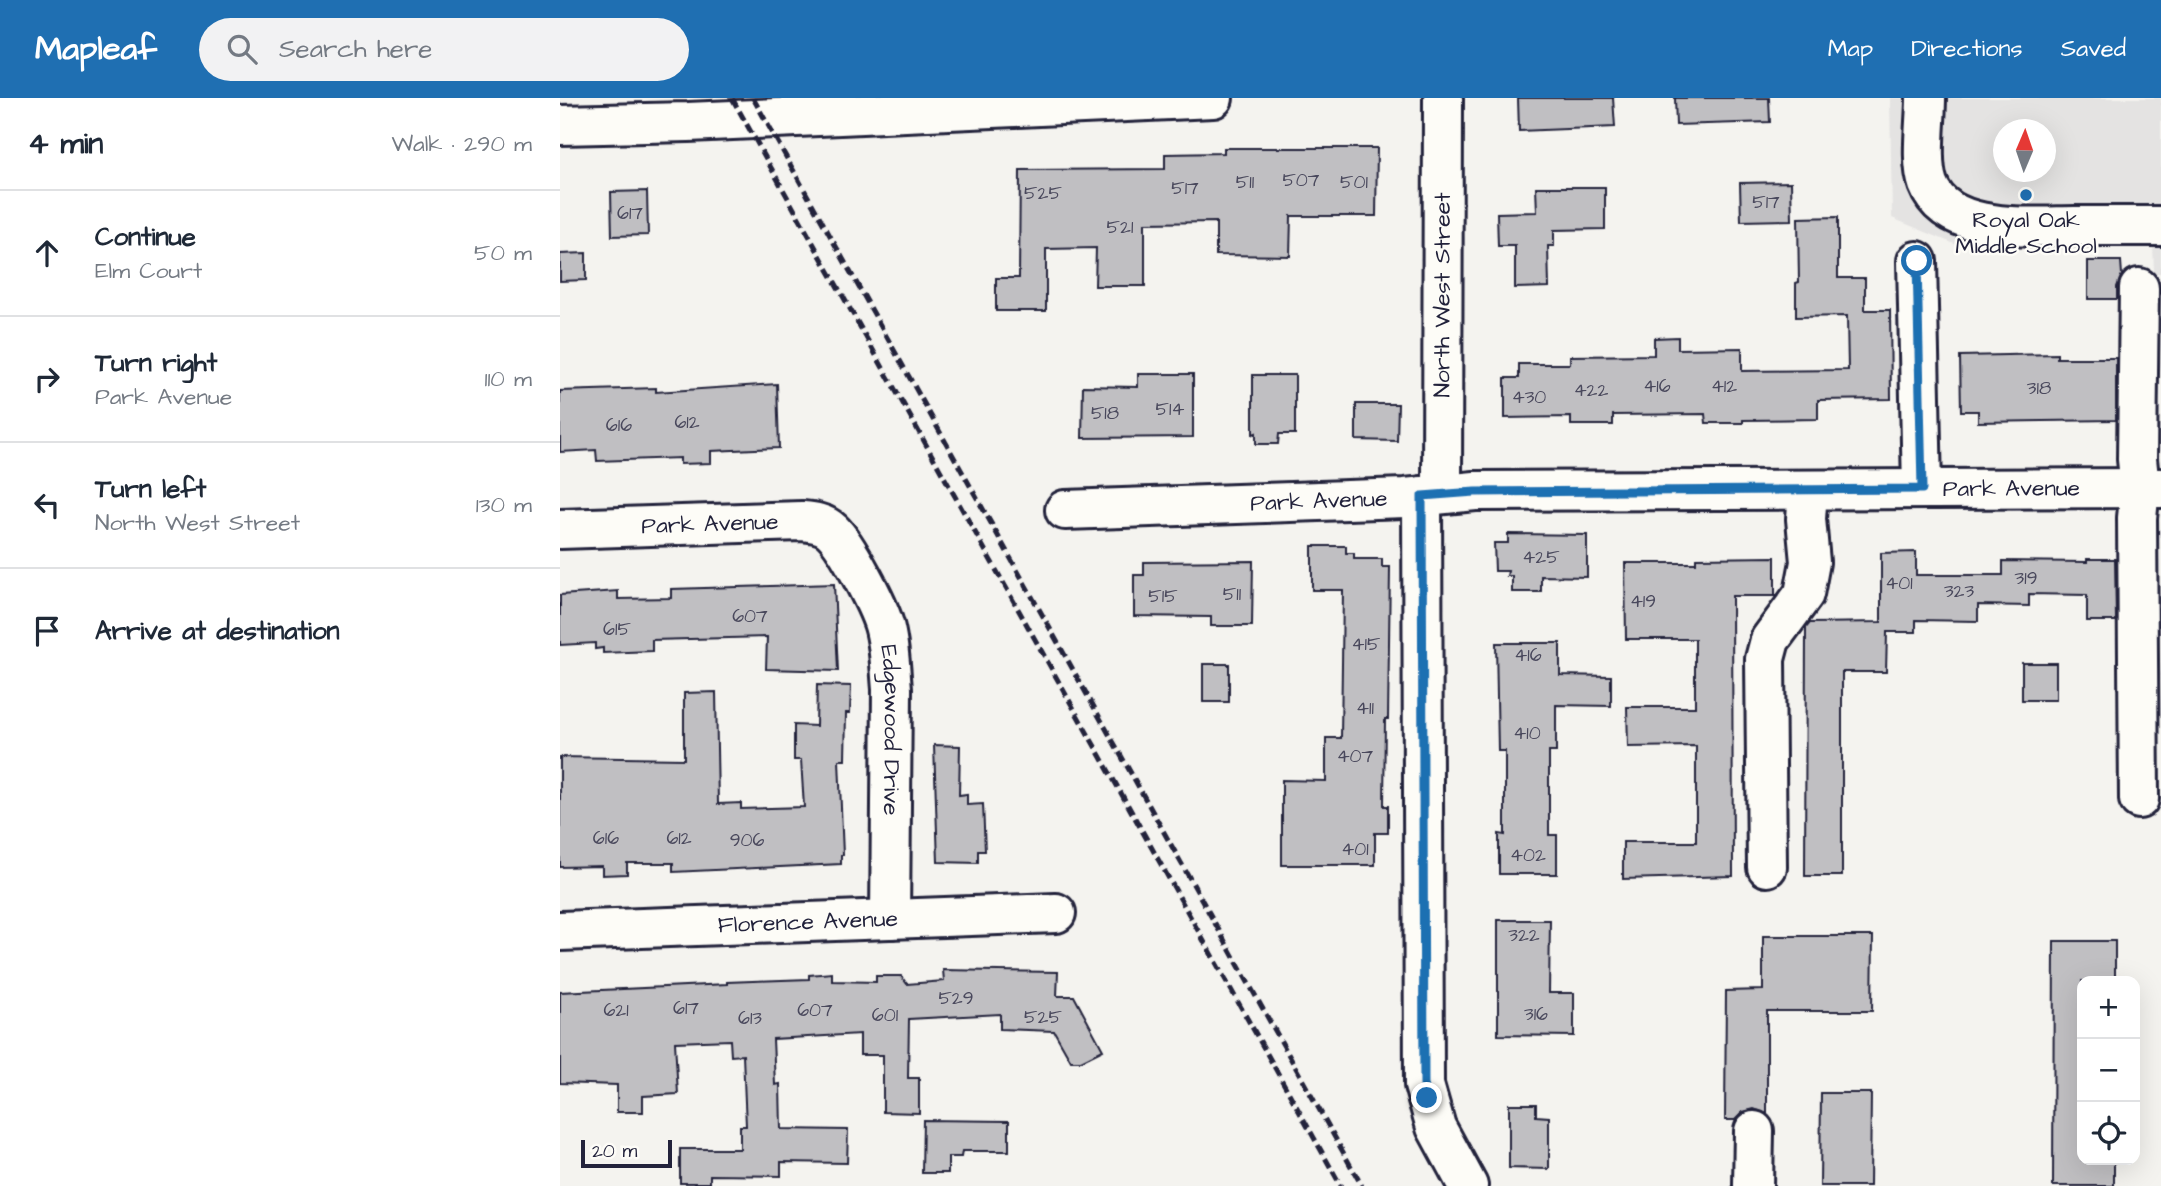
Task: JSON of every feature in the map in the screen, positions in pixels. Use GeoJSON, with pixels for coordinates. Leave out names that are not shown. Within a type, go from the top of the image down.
{"type":"FeatureCollection","features":[{"type":"Feature","properties":{"kind":"street"},"geometry":{"type":"LineString","coordinates":[[560,125],[688,122],[836,113],[1213,98]]}},
{"type":"Feature","properties":{"kind":"street","name":"North West Street"},"geometry":{"type":"LineString","coordinates":[[1443,98],[1432,494],[1424,1085],[1436,1127],[1468,1186]]}},
{"type":"Feature","properties":{"kind":"street"},"geometry":{"type":"LineString","coordinates":[[1926,98],[1925,163],[1928,184],[1940,201],[1956,214],[1979,222],[2010,226],[2161,226]]}},
{"type":"Feature","properties":{"kind":"street"},"geometry":{"type":"LineString","coordinates":[[1917,261],[1922,489]]}},
{"type":"Feature","properties":{"kind":"street"},"geometry":{"type":"LineString","coordinates":[[2139,288],[2137,459],[2151,488],[2137,518],[2139,799]]}},
{"type":"Feature","properties":{"kind":"street","name":"Park Avenue"},"geometry":{"type":"LineString","coordinates":[[1065,510],[1432,494],[2151,488]]}},
{"type":"Feature","properties":{"kind":"street"},"geometry":{"type":"LineString","coordinates":[[1767,867],[1765,659],[1770,640],[1804,594],[1810,562],[1806,519],[1808,489]]}},
{"type":"Feature","properties":{"kind":"street","name":"Park Avenue"},"geometry":{"type":"LineString","coordinates":[[560,529],[802,521],[820,523],[832,531],[846,552]]}},
{"type":"Feature","properties":{"kind":"street","name":"Edgewood Drive"},"geometry":{"type":"LineString","coordinates":[[846,552],[877,603],[889,652],[892,689],[890,919]]}},
{"type":"Feature","properties":{"kind":"street","name":"Florence Avenue"},"geometry":{"type":"LineString","coordinates":[[560,931],[1056,913]]}},
{"type":"Feature","properties":{"kind":"street"},"geometry":{"type":"LineString","coordinates":[[1753,1186],[1754,1131]]}},
{"type":"Feature","properties":{"kind":"shaded area","name":"Royal Oak Middle School"},"geometry":{"type":"Polygon","coordinates":[[[1890,98],[2161,98],[2161,273],[2154,273],[2153,243],[1957,245],[1892,218],[1890,98]]]}},
{"type":"Feature","properties":{"kind":"building"},"geometry":{"type":"Polygon","coordinates":[[[1518,98],[1613,98],[1615,127],[1519,131],[1518,98]]]}},
{"type":"Feature","properties":{"kind":"building"},"geometry":{"type":"Polygon","coordinates":[[[1675,98],[1769,98],[1770,122],[1676,125],[1675,98]]]}},
{"type":"Feature","properties":{"kind":"building"},"geometry":{"type":"Polygon","coordinates":[[[1224,148],[1377,148],[1376,216],[1291,216],[1290,256],[1216,255],[1216,222],[1145,223],[1145,286],[1095,286],[1096,248],[1046,249],[1046,311],[996,311],[996,278],[1019,278],[1020,170],[1165,169],[1165,154],[1224,153],[1224,148]]]}},
{"type":"Feature","properties":{"kind":"building"},"geometry":{"type":"Polygon","coordinates":[[[1791,182],[1792,220],[1741,221],[1740,183],[1791,182]]]}},
{"type":"Feature","properties":{"kind":"building"},"geometry":{"type":"Polygon","coordinates":[[[1536,187],[1605,187],[1605,229],[1554,230],[1554,246],[1548,246],[1549,287],[1515,288],[1515,246],[1498,246],[1497,213],[1537,212],[1536,187]]]}},
{"type":"Feature","properties":{"kind":"building"},"geometry":{"type":"Polygon","coordinates":[[[647,191],[648,235],[612,236],[611,192],[647,191]]]}},
{"type":"Feature","properties":{"kind":"building"},"geometry":{"type":"Polygon","coordinates":[[[1838,217],[1838,278],[1865,278],[1865,310],[1890,310],[1891,399],[1818,400],[1818,419],[1743,420],[1743,423],[1706,423],[1705,414],[1613,415],[1613,425],[1571,425],[1571,417],[1505,418],[1505,378],[1519,378],[1519,364],[1570,364],[1570,356],[1654,355],[1654,338],[1678,337],[1678,349],[1742,348],[1742,371],[1848,370],[1847,316],[1796,317],[1796,283],[1799,282],[1798,218],[1838,217]]]}},
{"type":"Feature","properties":{"kind":"building"},"geometry":{"type":"Polygon","coordinates":[[[586,253],[586,280],[560,281],[560,254],[586,253]]]}},
{"type":"Feature","properties":{"kind":"building"},"geometry":{"type":"Polygon","coordinates":[[[2088,261],[2121,261],[2122,275],[2117,287],[2117,299],[2088,299],[2088,261]]]}},
{"type":"Feature","properties":{"kind":"building"},"geometry":{"type":"Polygon","coordinates":[[[2057,354],[2057,358],[2116,358],[2116,420],[1978,422],[1978,411],[1961,411],[1960,356],[2057,354]]]}},
{"type":"Feature","properties":{"kind":"building"},"geometry":{"type":"Polygon","coordinates":[[[1138,374],[1193,374],[1193,437],[1082,438],[1083,386],[1138,387],[1138,374]]]}},
{"type":"Feature","properties":{"kind":"building"},"geometry":{"type":"Polygon","coordinates":[[[1253,375],[1295,375],[1295,434],[1279,434],[1278,444],[1256,444],[1256,433],[1253,434],[1253,375]]]}},
{"type":"Feature","properties":{"kind":"building"},"geometry":{"type":"Polygon","coordinates":[[[777,384],[779,448],[711,451],[711,463],[680,464],[680,458],[597,461],[596,450],[560,452],[560,391],[656,388],[656,392],[777,384]]]}},
{"type":"Feature","properties":{"kind":"building"},"geometry":{"type":"Polygon","coordinates":[[[1356,404],[1398,404],[1397,441],[1356,440],[1356,404]]]}},
{"type":"Feature","properties":{"kind":"building"},"geometry":{"type":"Polygon","coordinates":[[[1508,534],[1587,535],[1587,577],[1541,576],[1541,592],[1512,592],[1512,576],[1507,576],[1508,571],[1495,571],[1494,543],[1508,543],[1508,534]]]}},
{"type":"Feature","properties":{"kind":"building"},"geometry":{"type":"Polygon","coordinates":[[[1312,546],[1346,546],[1346,553],[1354,553],[1354,559],[1382,559],[1382,567],[1390,567],[1384,806],[1388,806],[1388,833],[1375,833],[1375,865],[1282,865],[1282,780],[1326,781],[1326,738],[1341,738],[1343,590],[1312,590],[1312,546]]]}},
{"type":"Feature","properties":{"kind":"building"},"geometry":{"type":"Polygon","coordinates":[[[1916,552],[1916,575],[2003,575],[2003,561],[2087,562],[2087,559],[2115,559],[2116,621],[2087,621],[2087,595],[2029,594],[2029,606],[1978,605],[1978,621],[1916,620],[1916,632],[1887,632],[1886,672],[1842,672],[1842,876],[1805,876],[1806,628],[1810,623],[1881,622],[1881,553],[1916,552]]]}},
{"type":"Feature","properties":{"kind":"building"},"geometry":{"type":"Polygon","coordinates":[[[1775,557],[1775,596],[1732,596],[1733,876],[1623,879],[1623,842],[1696,842],[1696,746],[1628,747],[1627,707],[1695,707],[1695,639],[1626,639],[1625,563],[1696,563],[1696,558],[1775,557]]]}},
{"type":"Feature","properties":{"kind":"building"},"geometry":{"type":"Polygon","coordinates":[[[1253,561],[1252,626],[1211,626],[1211,617],[1134,616],[1134,575],[1144,575],[1144,562],[1253,561]]]}},
{"type":"Feature","properties":{"kind":"building"},"geometry":{"type":"Polygon","coordinates":[[[834,584],[838,671],[766,669],[767,637],[652,640],[652,651],[603,653],[603,648],[595,649],[595,643],[560,645],[560,595],[618,591],[618,599],[671,598],[671,589],[834,584]]]}},
{"type":"Feature","properties":{"kind":"building"},"geometry":{"type":"Polygon","coordinates":[[[1496,643],[1560,643],[1560,675],[1611,676],[1611,706],[1556,705],[1556,752],[1549,752],[1549,835],[1557,835],[1557,874],[1499,874],[1499,834],[1505,835],[1505,751],[1498,751],[1496,643]]]}},
{"type":"Feature","properties":{"kind":"building"},"geometry":{"type":"Polygon","coordinates":[[[2022,663],[2056,663],[2056,700],[2022,700],[2022,663]]]}},
{"type":"Feature","properties":{"kind":"building"},"geometry":{"type":"Polygon","coordinates":[[[1203,664],[1229,664],[1229,702],[1203,702],[1203,664]]]}},
{"type":"Feature","properties":{"kind":"building"},"geometry":{"type":"Polygon","coordinates":[[[817,685],[851,686],[850,713],[846,713],[845,760],[839,760],[843,855],[841,864],[673,872],[673,863],[627,863],[627,874],[602,875],[602,866],[560,867],[560,757],[684,759],[684,693],[716,692],[718,804],[741,803],[741,809],[804,807],[801,760],[794,760],[794,725],[816,726],[817,685]]]}},
{"type":"Feature","properties":{"kind":"building"},"geometry":{"type":"Polygon","coordinates":[[[934,745],[960,746],[959,795],[967,794],[967,805],[983,804],[985,851],[978,851],[978,863],[938,862],[934,745]]]}},
{"type":"Feature","properties":{"kind":"building"},"geometry":{"type":"Polygon","coordinates":[[[1498,920],[1550,920],[1549,993],[1574,993],[1574,1036],[1498,1035],[1498,920]]]}},
{"type":"Feature","properties":{"kind":"building"},"geometry":{"type":"Polygon","coordinates":[[[1763,936],[1873,936],[1872,1011],[1767,1011],[1767,1114],[1754,1109],[1743,1112],[1735,1120],[1725,1120],[1726,991],[1763,990],[1763,936]]]}},
{"type":"Feature","properties":{"kind":"building"},"geometry":{"type":"Polygon","coordinates":[[[2054,941],[2115,941],[2115,976],[2077,976],[2077,1165],[2114,1165],[2114,1186],[2053,1186],[2054,941]]]}},
{"type":"Feature","properties":{"kind":"building"},"geometry":{"type":"Polygon","coordinates":[[[943,970],[1058,972],[1057,996],[1074,996],[1103,1050],[1081,1061],[1071,1061],[1054,1031],[1000,1029],[1000,1014],[909,1019],[908,1078],[919,1078],[919,1113],[883,1112],[883,1055],[860,1055],[860,1034],[773,1039],[775,1085],[780,1084],[781,1129],[848,1130],[847,1163],[781,1162],[781,1176],[710,1175],[710,1183],[680,1183],[680,1149],[740,1149],[740,1126],[746,1126],[743,1055],[731,1056],[730,1040],[675,1042],[678,1094],[643,1096],[643,1112],[617,1112],[617,1085],[560,1083],[560,992],[809,979],[809,975],[832,973],[832,981],[876,982],[876,976],[901,976],[907,984],[944,981],[943,970]]]}},
{"type":"Feature","properties":{"kind":"building"},"geometry":{"type":"Polygon","coordinates":[[[1821,1093],[1871,1093],[1870,1186],[1820,1186],[1821,1093]]]}},
{"type":"Feature","properties":{"kind":"building"},"geometry":{"type":"Polygon","coordinates":[[[1509,1104],[1536,1104],[1536,1116],[1549,1117],[1549,1169],[1509,1168],[1509,1104]]]}},
{"type":"Feature","properties":{"kind":"building"},"geometry":{"type":"Polygon","coordinates":[[[923,1120],[1009,1121],[1009,1151],[962,1151],[961,1157],[948,1157],[948,1173],[922,1173],[923,1120]]]}},
{"type":"Feature","properties":{"kind":"railway"},"geometry":{"type":"LineString","coordinates":[[732,98],[1341,1186]]}},
{"type":"Feature","properties":{"kind":"railway"},"geometry":{"type":"LineString","coordinates":[[753,98],[1362,1186]]}},
{"type":"Feature","properties":{"kind":"place","name":"Royal Oak Middle School"},"geometry":{"type":"Point","coordinates":[2026,195]}},
{"type":"Feature","properties":{"kind":"route"},"geometry":{"type":"LineString","coordinates":[[1427,1098],[1424,1085],[1422,496],[1475,492],[1922,489],[1917,261]]}}]}
